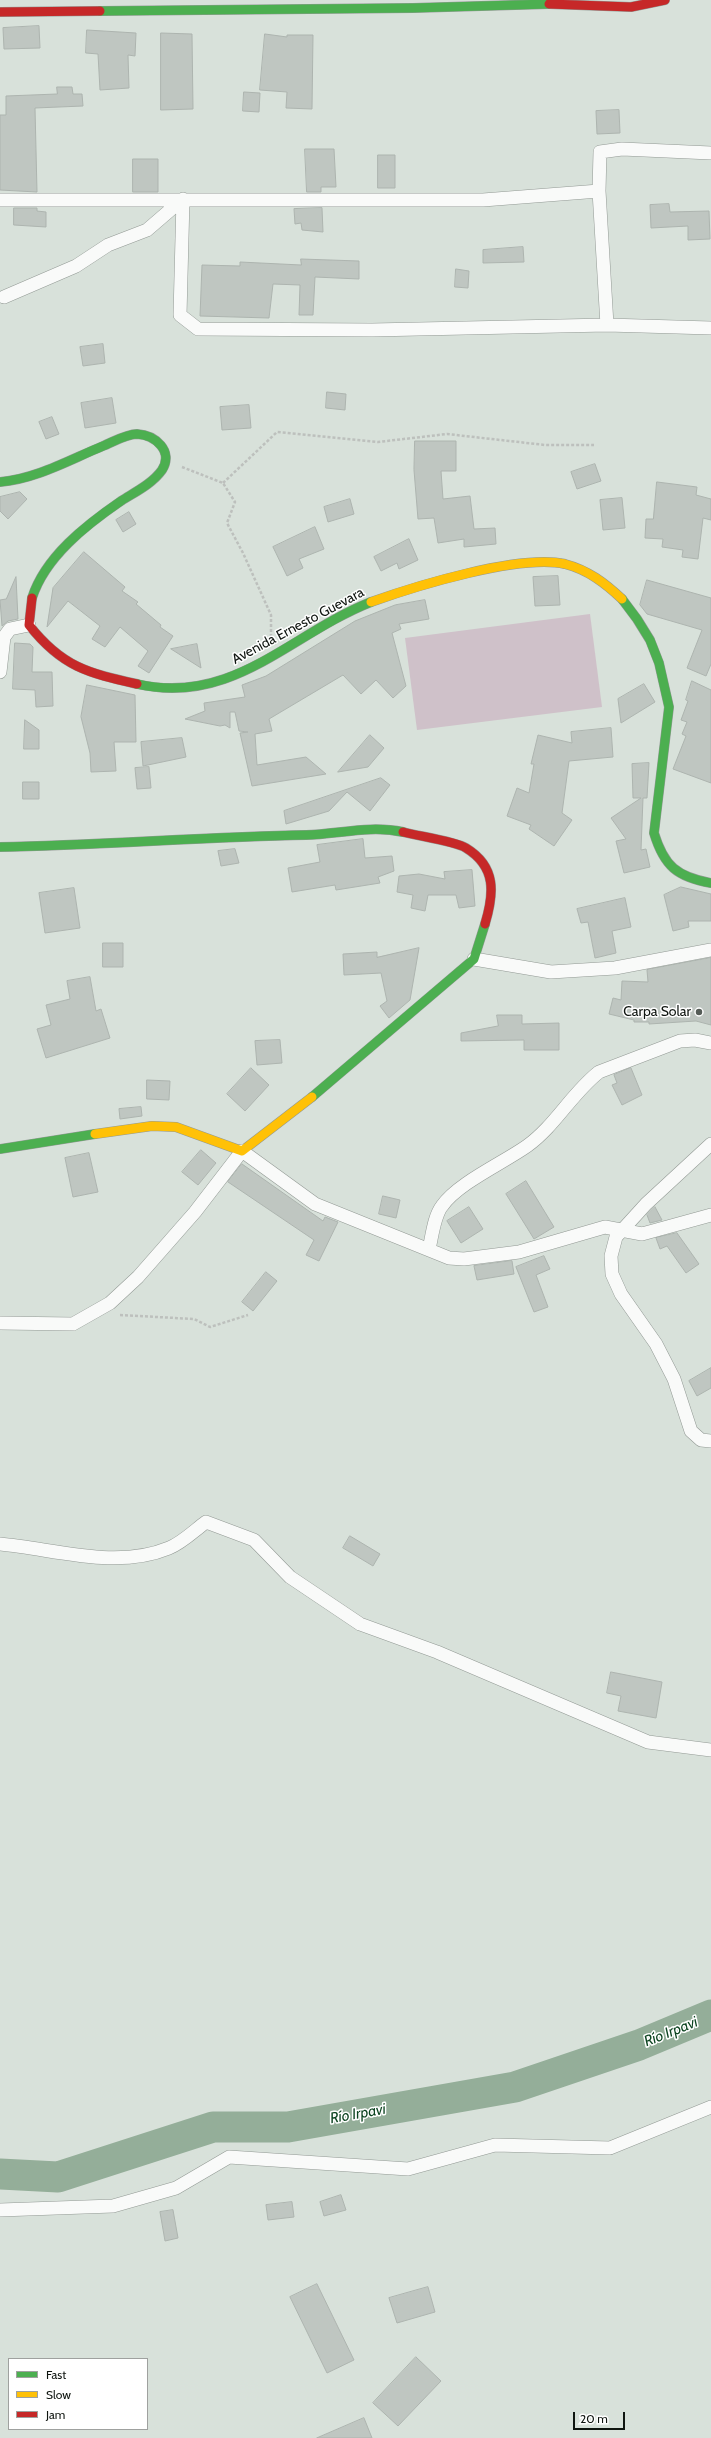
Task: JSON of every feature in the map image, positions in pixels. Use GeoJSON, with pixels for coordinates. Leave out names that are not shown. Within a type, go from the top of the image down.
{"type":"FeatureCollection","features":[{"type":"Feature","properties":{"kind":"main road"},"geometry":{"type":"LineString","coordinates":[[0,12],[322,4],[552,4],[631,7],[665,0]]}},
{"type":"Feature","properties":{"kind":"main road"},"geometry":{"type":"LineString","coordinates":[[0,482],[23,480],[132,434],[147,435],[159,442],[165,451],[166,462],[163,469],[152,480],[97,518],[45,571],[32,595],[29,625]]}},
{"type":"Feature","properties":{"kind":"main road","name":"Avenida Ernesto Guevara"},"geometry":{"type":"LineString","coordinates":[[29,625],[42,642],[76,668],[165,690],[216,682],[248,670],[272,658],[350,611],[395,592],[493,570],[545,562],[566,564],[591,574],[617,593],[634,614],[653,647],[666,685],[670,709],[654,833],[658,850],[666,864],[681,874],[699,882],[711,883]]}},
{"type":"Feature","properties":{"kind":"main road"},"geometry":{"type":"LineString","coordinates":[[0,847],[108,844],[245,836],[308,835],[366,828],[397,831],[465,847],[477,857],[489,873],[493,886],[491,901],[474,959],[335,1080],[242,1151],[176,1127],[152,1126],[68,1137],[0,1149]]}},
{"type":"Feature","properties":{"kind":"street"},"geometry":{"type":"LineString","coordinates":[[607,325],[599,191],[600,152],[622,149],[711,153]]}},
{"type":"Feature","properties":{"kind":"street"},"geometry":{"type":"LineString","coordinates":[[1,200],[483,200],[599,191]]}},
{"type":"Feature","properties":{"kind":"street"},"geometry":{"type":"LineString","coordinates":[[4,297],[76,266],[108,245],[147,230],[183,199]]}},
{"type":"Feature","properties":{"kind":"street"},"geometry":{"type":"LineString","coordinates":[[183,199],[180,315],[198,330],[365,330],[607,325],[711,328]]}},
{"type":"Feature","properties":{"kind":"street"},"geometry":{"type":"LineString","coordinates":[[0,672],[4,637],[10,629],[29,625]]}},
{"type":"Feature","properties":{"kind":"street"},"geometry":{"type":"LineString","coordinates":[[474,959],[551,972],[615,968],[711,950]]}},
{"type":"Feature","properties":{"kind":"street"},"geometry":{"type":"LineString","coordinates":[[429,1250],[441,1206],[452,1195],[527,1146],[546,1129],[590,1079],[599,1072],[680,1041],[695,1040],[711,1043]]}},
{"type":"Feature","properties":{"kind":"street"},"geometry":{"type":"LineString","coordinates":[[711,1144],[646,1204],[616,1237],[611,1256],[612,1274],[621,1294],[656,1344],[674,1379],[691,1431],[701,1440],[711,1441]]}},
{"type":"Feature","properties":{"kind":"street"},"geometry":{"type":"LineString","coordinates":[[0,1323],[73,1324],[110,1303],[138,1277],[195,1212],[242,1151],[315,1204],[449,1258],[464,1259],[519,1252],[605,1228],[642,1234],[711,1214]]}},
{"type":"Feature","properties":{"kind":"street"},"geometry":{"type":"LineString","coordinates":[[0,1544],[96,1557],[130,1558],[170,1548],[206,1522],[254,1540],[290,1577],[360,1624],[437,1652],[648,1742],[711,1750]]}},
{"type":"Feature","properties":{"kind":"street"},"geometry":{"type":"LineString","coordinates":[[0,2210],[113,2206],[176,2188],[229,2157],[408,2169],[495,2145],[610,2148],[711,2107]]}},
{"type":"Feature","properties":{"kind":"path"},"geometry":{"type":"LineString","coordinates":[[223,484],[277,432],[378,442],[447,434],[545,445],[594,445]]}},
{"type":"Feature","properties":{"kind":"path"},"geometry":{"type":"LineString","coordinates":[[166,462],[223,484],[235,502],[226,523],[243,553],[271,615],[272,658]]}},
{"type":"Feature","properties":{"kind":"path"},"geometry":{"type":"LineString","coordinates":[[116,1315],[194,1319],[210,1327],[248,1315]]}},
{"type":"Feature","properties":{"kind":"shaded area"},"geometry":{"type":"Polygon","coordinates":[[[590,614],[602,707],[417,730],[405,638],[590,614]]]}},
{"type":"Feature","properties":{"kind":"building"},"geometry":{"type":"Polygon","coordinates":[[[39,26],[40,48],[4,49],[3,28],[39,26]]]}},
{"type":"Feature","properties":{"kind":"building"},"geometry":{"type":"Polygon","coordinates":[[[87,30],[136,33],[135,56],[128,55],[129,88],[100,90],[98,54],[86,53],[87,30]]]}},
{"type":"Feature","properties":{"kind":"building"},"geometry":{"type":"Polygon","coordinates":[[[161,33],[192,34],[193,109],[161,110],[161,33]]]}},
{"type":"Feature","properties":{"kind":"building"},"geometry":{"type":"Polygon","coordinates":[[[265,34],[287,37],[287,35],[313,35],[312,109],[286,108],[287,92],[260,90],[265,34]]]}},
{"type":"Feature","properties":{"kind":"building"},"geometry":{"type":"Polygon","coordinates":[[[57,87],[72,87],[73,94],[82,94],[83,106],[35,108],[37,192],[0,190],[0,115],[6,115],[6,96],[57,94],[57,87]]]}},
{"type":"Feature","properties":{"kind":"building"},"geometry":{"type":"Polygon","coordinates":[[[244,92],[260,93],[259,112],[243,111],[244,92]]]}},
{"type":"Feature","properties":{"kind":"building"},"geometry":{"type":"Polygon","coordinates":[[[619,110],[620,133],[597,134],[596,111],[619,110]]]}},
{"type":"Feature","properties":{"kind":"building"},"geometry":{"type":"Polygon","coordinates":[[[305,149],[334,149],[336,187],[321,187],[321,192],[307,192],[305,149]]]}},
{"type":"Feature","properties":{"kind":"building"},"geometry":{"type":"Polygon","coordinates":[[[378,155],[395,155],[395,188],[378,188],[378,155]]]}},
{"type":"Feature","properties":{"kind":"building"},"geometry":{"type":"Polygon","coordinates":[[[133,159],[158,159],[158,192],[133,192],[133,159]]]}},
{"type":"Feature","properties":{"kind":"building"},"geometry":{"type":"Polygon","coordinates":[[[669,204],[670,212],[709,211],[710,239],[688,240],[688,226],[651,228],[650,205],[669,204]]]}},
{"type":"Feature","properties":{"kind":"building"},"geometry":{"type":"Polygon","coordinates":[[[14,208],[37,208],[37,211],[46,212],[46,227],[14,225],[14,208]]]}},
{"type":"Feature","properties":{"kind":"building"},"geometry":{"type":"Polygon","coordinates":[[[322,208],[323,232],[302,230],[301,223],[295,224],[294,209],[322,208]]]}},
{"type":"Feature","properties":{"kind":"building"},"geometry":{"type":"Polygon","coordinates":[[[523,247],[524,262],[483,263],[483,250],[523,247]]]}},
{"type":"Feature","properties":{"kind":"building"},"geometry":{"type":"Polygon","coordinates":[[[301,259],[359,261],[359,279],[315,277],[313,315],[299,315],[300,285],[273,284],[269,318],[200,316],[202,265],[240,266],[240,262],[301,265],[301,259]]]}},
{"type":"Feature","properties":{"kind":"building"},"geometry":{"type":"Polygon","coordinates":[[[456,269],[469,271],[468,288],[455,287],[456,269]]]}},
{"type":"Feature","properties":{"kind":"building"},"geometry":{"type":"Polygon","coordinates":[[[103,344],[105,363],[83,366],[80,347],[103,344]]]}},
{"type":"Feature","properties":{"kind":"building"},"geometry":{"type":"Polygon","coordinates":[[[327,392],[346,394],[345,410],[326,408],[327,392]]]}},
{"type":"Feature","properties":{"kind":"building"},"geometry":{"type":"Polygon","coordinates":[[[112,398],[116,423],[85,428],[81,403],[112,398]]]}},
{"type":"Feature","properties":{"kind":"building"},"geometry":{"type":"Polygon","coordinates":[[[249,405],[251,428],[222,430],[220,407],[249,405]]]}},
{"type":"Feature","properties":{"kind":"building"},"geometry":{"type":"Polygon","coordinates":[[[52,417],[59,434],[46,439],[39,422],[52,417]]]}},
{"type":"Feature","properties":{"kind":"building"},"geometry":{"type":"Polygon","coordinates":[[[415,441],[456,441],[456,471],[441,471],[443,499],[470,496],[474,529],[495,528],[496,544],[464,547],[464,539],[438,543],[434,518],[418,519],[414,470],[415,441]]]}},
{"type":"Feature","properties":{"kind":"building"},"geometry":{"type":"Polygon","coordinates":[[[595,464],[601,481],[577,489],[571,472],[595,464]]]}},
{"type":"Feature","properties":{"kind":"building"},"geometry":{"type":"Polygon","coordinates":[[[657,482],[697,487],[696,495],[711,499],[711,520],[703,518],[698,559],[682,557],[683,550],[662,547],[663,539],[645,538],[646,519],[653,519],[657,482]]]}},
{"type":"Feature","properties":{"kind":"building"},"geometry":{"type":"Polygon","coordinates":[[[20,492],[27,499],[8,519],[0,511],[0,497],[20,492]]]}},
{"type":"Feature","properties":{"kind":"building"},"geometry":{"type":"Polygon","coordinates":[[[622,498],[625,528],[603,530],[600,500],[622,498]]]}},
{"type":"Feature","properties":{"kind":"building"},"geometry":{"type":"Polygon","coordinates":[[[350,499],[354,514],[328,522],[324,507],[350,499]]]}},
{"type":"Feature","properties":{"kind":"building"},"geometry":{"type":"Polygon","coordinates":[[[129,512],[136,524],[123,532],[116,520],[129,512]]]}},
{"type":"Feature","properties":{"kind":"building"},"geometry":{"type":"Polygon","coordinates":[[[315,527],[324,549],[299,559],[303,568],[287,576],[273,547],[315,527]]]}},
{"type":"Feature","properties":{"kind":"building"},"geometry":{"type":"Polygon","coordinates":[[[409,539],[418,560],[399,569],[397,563],[381,571],[374,557],[409,539]]]}},
{"type":"Feature","properties":{"kind":"building"},"geometry":{"type":"Polygon","coordinates":[[[84,552],[125,587],[122,591],[138,602],[136,604],[161,625],[160,627],[173,636],[149,673],[138,666],[148,651],[120,627],[105,647],[92,639],[100,626],[68,601],[47,627],[53,588],[84,552]]]}},
{"type":"Feature","properties":{"kind":"building"},"geometry":{"type":"Polygon","coordinates":[[[558,576],[560,605],[535,606],[533,577],[558,576]]]}},
{"type":"Feature","properties":{"kind":"building"},"geometry":{"type":"Polygon","coordinates":[[[16,577],[18,619],[8,621],[2,626],[0,600],[6,599],[16,577]]]}},
{"type":"Feature","properties":{"kind":"building"},"geometry":{"type":"Polygon","coordinates":[[[647,580],[711,598],[711,664],[706,676],[687,668],[702,630],[647,614],[640,605],[647,580]]]}},
{"type":"Feature","properties":{"kind":"building"},"geometry":{"type":"Polygon","coordinates":[[[425,600],[429,619],[399,624],[401,629],[392,633],[406,686],[393,698],[376,680],[361,694],[343,675],[269,719],[272,731],[255,734],[257,765],[306,757],[326,774],[252,786],[240,733],[248,732],[239,731],[235,712],[230,712],[230,728],[225,725],[220,726],[185,719],[205,711],[204,703],[245,697],[242,685],[266,676],[355,621],[395,605],[425,600]]]}},
{"type":"Feature","properties":{"kind":"building"},"geometry":{"type":"Polygon","coordinates":[[[15,643],[30,644],[33,647],[32,672],[52,672],[53,706],[36,707],[35,690],[13,689],[15,643]]]}},
{"type":"Feature","properties":{"kind":"building"},"geometry":{"type":"Polygon","coordinates":[[[197,644],[201,668],[171,649],[197,644]]]}},
{"type":"Feature","properties":{"kind":"building"},"geometry":{"type":"Polygon","coordinates":[[[692,681],[711,690],[711,783],[673,769],[686,736],[682,734],[687,722],[681,720],[688,701],[686,700],[692,681]]]}},
{"type":"Feature","properties":{"kind":"building"},"geometry":{"type":"Polygon","coordinates":[[[644,684],[655,702],[621,723],[618,699],[644,684]]]}},
{"type":"Feature","properties":{"kind":"building"},"geometry":{"type":"Polygon","coordinates":[[[87,685],[135,695],[136,742],[114,742],[116,771],[91,772],[90,753],[81,717],[87,685]]]}},
{"type":"Feature","properties":{"kind":"building"},"geometry":{"type":"Polygon","coordinates":[[[25,720],[39,730],[39,749],[24,749],[25,720]]]}},
{"type":"Feature","properties":{"kind":"building"},"geometry":{"type":"Polygon","coordinates":[[[611,728],[613,757],[569,761],[562,813],[572,820],[554,846],[529,829],[531,825],[507,816],[517,788],[529,793],[534,764],[531,764],[538,735],[572,743],[571,732],[611,728]]]}},
{"type":"Feature","properties":{"kind":"building"},"geometry":{"type":"Polygon","coordinates":[[[370,735],[384,748],[368,767],[338,772],[370,735]]]}},
{"type":"Feature","properties":{"kind":"building"},"geometry":{"type":"Polygon","coordinates":[[[182,738],[186,757],[143,766],[141,742],[182,738]]]}},
{"type":"Feature","properties":{"kind":"building"},"geometry":{"type":"Polygon","coordinates":[[[649,763],[647,798],[643,798],[641,850],[646,849],[650,867],[624,873],[616,841],[626,839],[611,818],[641,798],[633,798],[632,764],[649,763]]]}},
{"type":"Feature","properties":{"kind":"building"},"geometry":{"type":"Polygon","coordinates":[[[149,767],[151,788],[137,789],[135,768],[149,767]]]}},
{"type":"Feature","properties":{"kind":"building"},"geometry":{"type":"Polygon","coordinates":[[[381,778],[390,785],[370,811],[347,792],[329,811],[286,824],[284,811],[381,778]]]}},
{"type":"Feature","properties":{"kind":"building"},"geometry":{"type":"Polygon","coordinates":[[[23,782],[39,782],[39,799],[23,799],[23,782]]]}},
{"type":"Feature","properties":{"kind":"building"},"geometry":{"type":"Polygon","coordinates":[[[363,839],[365,858],[392,856],[394,871],[378,877],[380,883],[336,890],[335,885],[292,892],[288,868],[320,862],[317,845],[363,839]]]}},
{"type":"Feature","properties":{"kind":"building"},"geometry":{"type":"Polygon","coordinates":[[[235,849],[239,863],[221,866],[218,851],[235,849]]]}},
{"type":"Feature","properties":{"kind":"building"},"geometry":{"type":"Polygon","coordinates":[[[472,870],[475,906],[459,908],[456,895],[428,895],[425,911],[411,908],[413,895],[397,892],[399,876],[419,874],[445,879],[444,872],[472,870]]]}},
{"type":"Feature","properties":{"kind":"building"},"geometry":{"type":"Polygon","coordinates":[[[681,887],[711,894],[711,921],[688,921],[689,927],[673,931],[664,895],[681,887]]]}},
{"type":"Feature","properties":{"kind":"building"},"geometry":{"type":"Polygon","coordinates":[[[74,888],[80,928],[45,933],[39,893],[74,888]]]}},
{"type":"Feature","properties":{"kind":"building"},"geometry":{"type":"Polygon","coordinates":[[[625,898],[631,927],[612,931],[616,953],[595,958],[588,922],[581,923],[577,909],[625,898]]]}},
{"type":"Feature","properties":{"kind":"building"},"geometry":{"type":"Polygon","coordinates":[[[103,943],[123,943],[123,967],[103,967],[103,943]]]}},
{"type":"Feature","properties":{"kind":"building"},"geometry":{"type":"Polygon","coordinates":[[[419,948],[410,1000],[389,1018],[380,1006],[387,1001],[381,973],[344,975],[343,954],[377,952],[377,957],[419,948]]]}},
{"type":"Feature","properties":{"kind":"building"},"geometry":{"type":"Polygon","coordinates":[[[711,958],[711,1025],[696,1021],[649,1024],[649,1022],[634,1022],[634,1020],[609,1014],[613,998],[621,1000],[622,981],[648,982],[647,970],[711,958]]]}},
{"type":"Feature","properties":{"kind":"building"},"geometry":{"type":"Polygon","coordinates":[[[90,977],[96,1011],[101,1009],[110,1038],[46,1058],[37,1029],[51,1025],[46,1005],[70,999],[67,981],[90,977]]]}},
{"type":"Feature","properties":{"kind":"building"},"geometry":{"type":"Polygon","coordinates":[[[497,1015],[522,1015],[522,1024],[559,1023],[559,1050],[524,1050],[524,1040],[461,1041],[461,1033],[498,1026],[497,1015]]]}},
{"type":"Feature","properties":{"kind":"building"},"geometry":{"type":"Polygon","coordinates":[[[280,1040],[282,1063],[257,1065],[255,1041],[280,1040]]]}},
{"type":"Feature","properties":{"kind":"building"},"geometry":{"type":"Polygon","coordinates":[[[251,1068],[269,1085],[245,1111],[227,1094],[251,1068]]]}},
{"type":"Feature","properties":{"kind":"building"},"geometry":{"type":"Polygon","coordinates":[[[631,1068],[642,1095],[622,1105],[612,1085],[617,1083],[614,1075],[631,1068]]]}},
{"type":"Feature","properties":{"kind":"building"},"geometry":{"type":"Polygon","coordinates":[[[147,1080],[170,1081],[169,1100],[147,1099],[147,1080]]]}},
{"type":"Feature","properties":{"kind":"building"},"geometry":{"type":"Polygon","coordinates":[[[141,1107],[142,1116],[120,1119],[119,1109],[141,1107]]]}},
{"type":"Feature","properties":{"kind":"building"},"geometry":{"type":"Polygon","coordinates":[[[201,1150],[216,1163],[198,1185],[182,1172],[201,1150]]]}},
{"type":"Feature","properties":{"kind":"building"},"geometry":{"type":"Polygon","coordinates":[[[89,1153],[98,1192],[73,1197],[65,1158],[89,1153]]]}},
{"type":"Feature","properties":{"kind":"building"},"geometry":{"type":"Polygon","coordinates":[[[242,1164],[323,1221],[325,1217],[338,1222],[319,1261],[306,1255],[314,1240],[228,1182],[242,1164]]]}},
{"type":"Feature","properties":{"kind":"building"},"geometry":{"type":"Polygon","coordinates":[[[526,1181],[554,1227],[534,1239],[506,1194],[526,1181]]]}},
{"type":"Feature","properties":{"kind":"building"},"geometry":{"type":"Polygon","coordinates":[[[383,1196],[400,1200],[396,1218],[379,1214],[383,1196]]]}},
{"type":"Feature","properties":{"kind":"building"},"geometry":{"type":"Polygon","coordinates":[[[469,1207],[483,1229],[461,1243],[447,1221],[469,1207]]]}},
{"type":"Feature","properties":{"kind":"building"},"geometry":{"type":"Polygon","coordinates":[[[655,1207],[662,1220],[650,1223],[647,1215],[655,1207]]]}},
{"type":"Feature","properties":{"kind":"building"},"geometry":{"type":"Polygon","coordinates":[[[677,1233],[699,1264],[686,1273],[667,1246],[660,1249],[656,1238],[677,1233]]]}},
{"type":"Feature","properties":{"kind":"building"},"geometry":{"type":"Polygon","coordinates":[[[544,1256],[550,1269],[536,1275],[548,1307],[534,1312],[516,1267],[544,1256]]]}},
{"type":"Feature","properties":{"kind":"building"},"geometry":{"type":"Polygon","coordinates":[[[512,1261],[514,1274],[477,1280],[474,1266],[512,1261]]]}},
{"type":"Feature","properties":{"kind":"building"},"geometry":{"type":"Polygon","coordinates":[[[266,1272],[277,1281],[253,1311],[242,1302],[266,1272]]]}},
{"type":"Feature","properties":{"kind":"building"},"geometry":{"type":"Polygon","coordinates":[[[711,1368],[711,1388],[697,1396],[689,1381],[711,1368]]]}},
{"type":"Feature","properties":{"kind":"building"},"geometry":{"type":"Polygon","coordinates":[[[350,1536],[380,1554],[373,1566],[343,1548],[350,1536]]]}},
{"type":"Feature","properties":{"kind":"building"},"geometry":{"type":"Polygon","coordinates":[[[611,1672],[662,1682],[656,1718],[618,1711],[621,1696],[607,1693],[611,1672]]]}},
{"type":"Feature","properties":{"kind":"building"},"geometry":{"type":"Polygon","coordinates":[[[341,2195],[346,2210],[324,2216],[320,2202],[341,2195]]]}},
{"type":"Feature","properties":{"kind":"building"},"geometry":{"type":"Polygon","coordinates":[[[292,2202],[294,2217],[268,2220],[266,2205],[292,2202]]]}},
{"type":"Feature","properties":{"kind":"building"},"geometry":{"type":"Polygon","coordinates":[[[173,2210],[178,2238],[165,2241],[160,2212],[173,2210]]]}},
{"type":"Feature","properties":{"kind":"building"},"geometry":{"type":"Polygon","coordinates":[[[317,2284],[354,2360],[327,2373],[290,2297],[317,2284]]]}},
{"type":"Feature","properties":{"kind":"building"},"geometry":{"type":"Polygon","coordinates":[[[428,2287],[435,2312],[397,2323],[389,2298],[428,2287]]]}},
{"type":"Feature","properties":{"kind":"building"},"geometry":{"type":"Polygon","coordinates":[[[416,2357],[441,2381],[398,2426],[373,2403],[416,2357]]]}},
{"type":"Feature","properties":{"kind":"building"},"geometry":{"type":"Polygon","coordinates":[[[364,2418],[372,2438],[317,2438],[364,2418]]]}},
{"type":"Feature","properties":{"kind":"waterway","name":"Río Irpavi"},"geometry":{"type":"LineString","coordinates":[[0,2174],[58,2177],[213,2127],[288,2127],[515,2087],[639,2045],[711,2015]]}},
{"type":"Feature","properties":{"kind":"traffic: fast"},"geometry":{"type":"LineString","coordinates":[[100,11],[413,8],[549,4]]}},
{"type":"Feature","properties":{"kind":"traffic: fast"},"geometry":{"type":"LineString","coordinates":[[0,482],[39,473],[120,438],[133,434],[150,437],[161,445],[166,456],[162,470],[148,484],[121,501],[81,531],[68,543],[46,569],[32,598]]}},
{"type":"Feature","properties":{"kind":"traffic: fast"},"geometry":{"type":"LineString","coordinates":[[622,599],[650,640],[659,663],[669,707],[654,833],[662,854],[667,862],[681,873],[689,877],[711,883]]}},
{"type":"Feature","properties":{"kind":"traffic: fast"},"geometry":{"type":"LineString","coordinates":[[137,684],[171,688],[203,685],[232,676],[260,663],[314,631],[371,602]]}},
{"type":"Feature","properties":{"kind":"traffic: fast"},"geometry":{"type":"LineString","coordinates":[[0,847],[306,835],[379,829],[403,832]]}},
{"type":"Feature","properties":{"kind":"traffic: fast"},"geometry":{"type":"LineString","coordinates":[[312,1097],[474,959],[485,924]]}},
{"type":"Feature","properties":{"kind":"traffic: fast"},"geometry":{"type":"LineString","coordinates":[[0,1149],[95,1134]]}},
{"type":"Feature","properties":{"kind":"traffic: slow"},"geometry":{"type":"LineString","coordinates":[[371,602],[440,580],[468,573],[522,563],[545,562],[565,564],[589,573],[603,582],[622,599]]}},
{"type":"Feature","properties":{"kind":"traffic: slow"},"geometry":{"type":"LineString","coordinates":[[95,1134],[152,1126],[176,1127],[242,1151],[312,1097]]}},
{"type":"Feature","properties":{"kind":"traffic: jam"},"geometry":{"type":"LineString","coordinates":[[549,4],[631,7],[665,0]]}},
{"type":"Feature","properties":{"kind":"traffic: jam"},"geometry":{"type":"LineString","coordinates":[[0,12],[100,11]]}},
{"type":"Feature","properties":{"kind":"traffic: jam"},"geometry":{"type":"LineString","coordinates":[[32,598],[29,625],[53,650],[65,659],[90,672],[137,684]]}},
{"type":"Feature","properties":{"kind":"traffic: jam"},"geometry":{"type":"LineString","coordinates":[[403,832],[461,845],[476,855],[488,872],[490,882],[490,902],[485,924]]}},
{"type":"Feature","properties":{"kind":"place","name":"Carpa Solar"},"geometry":{"type":"Point","coordinates":[699,1012]}}]}
